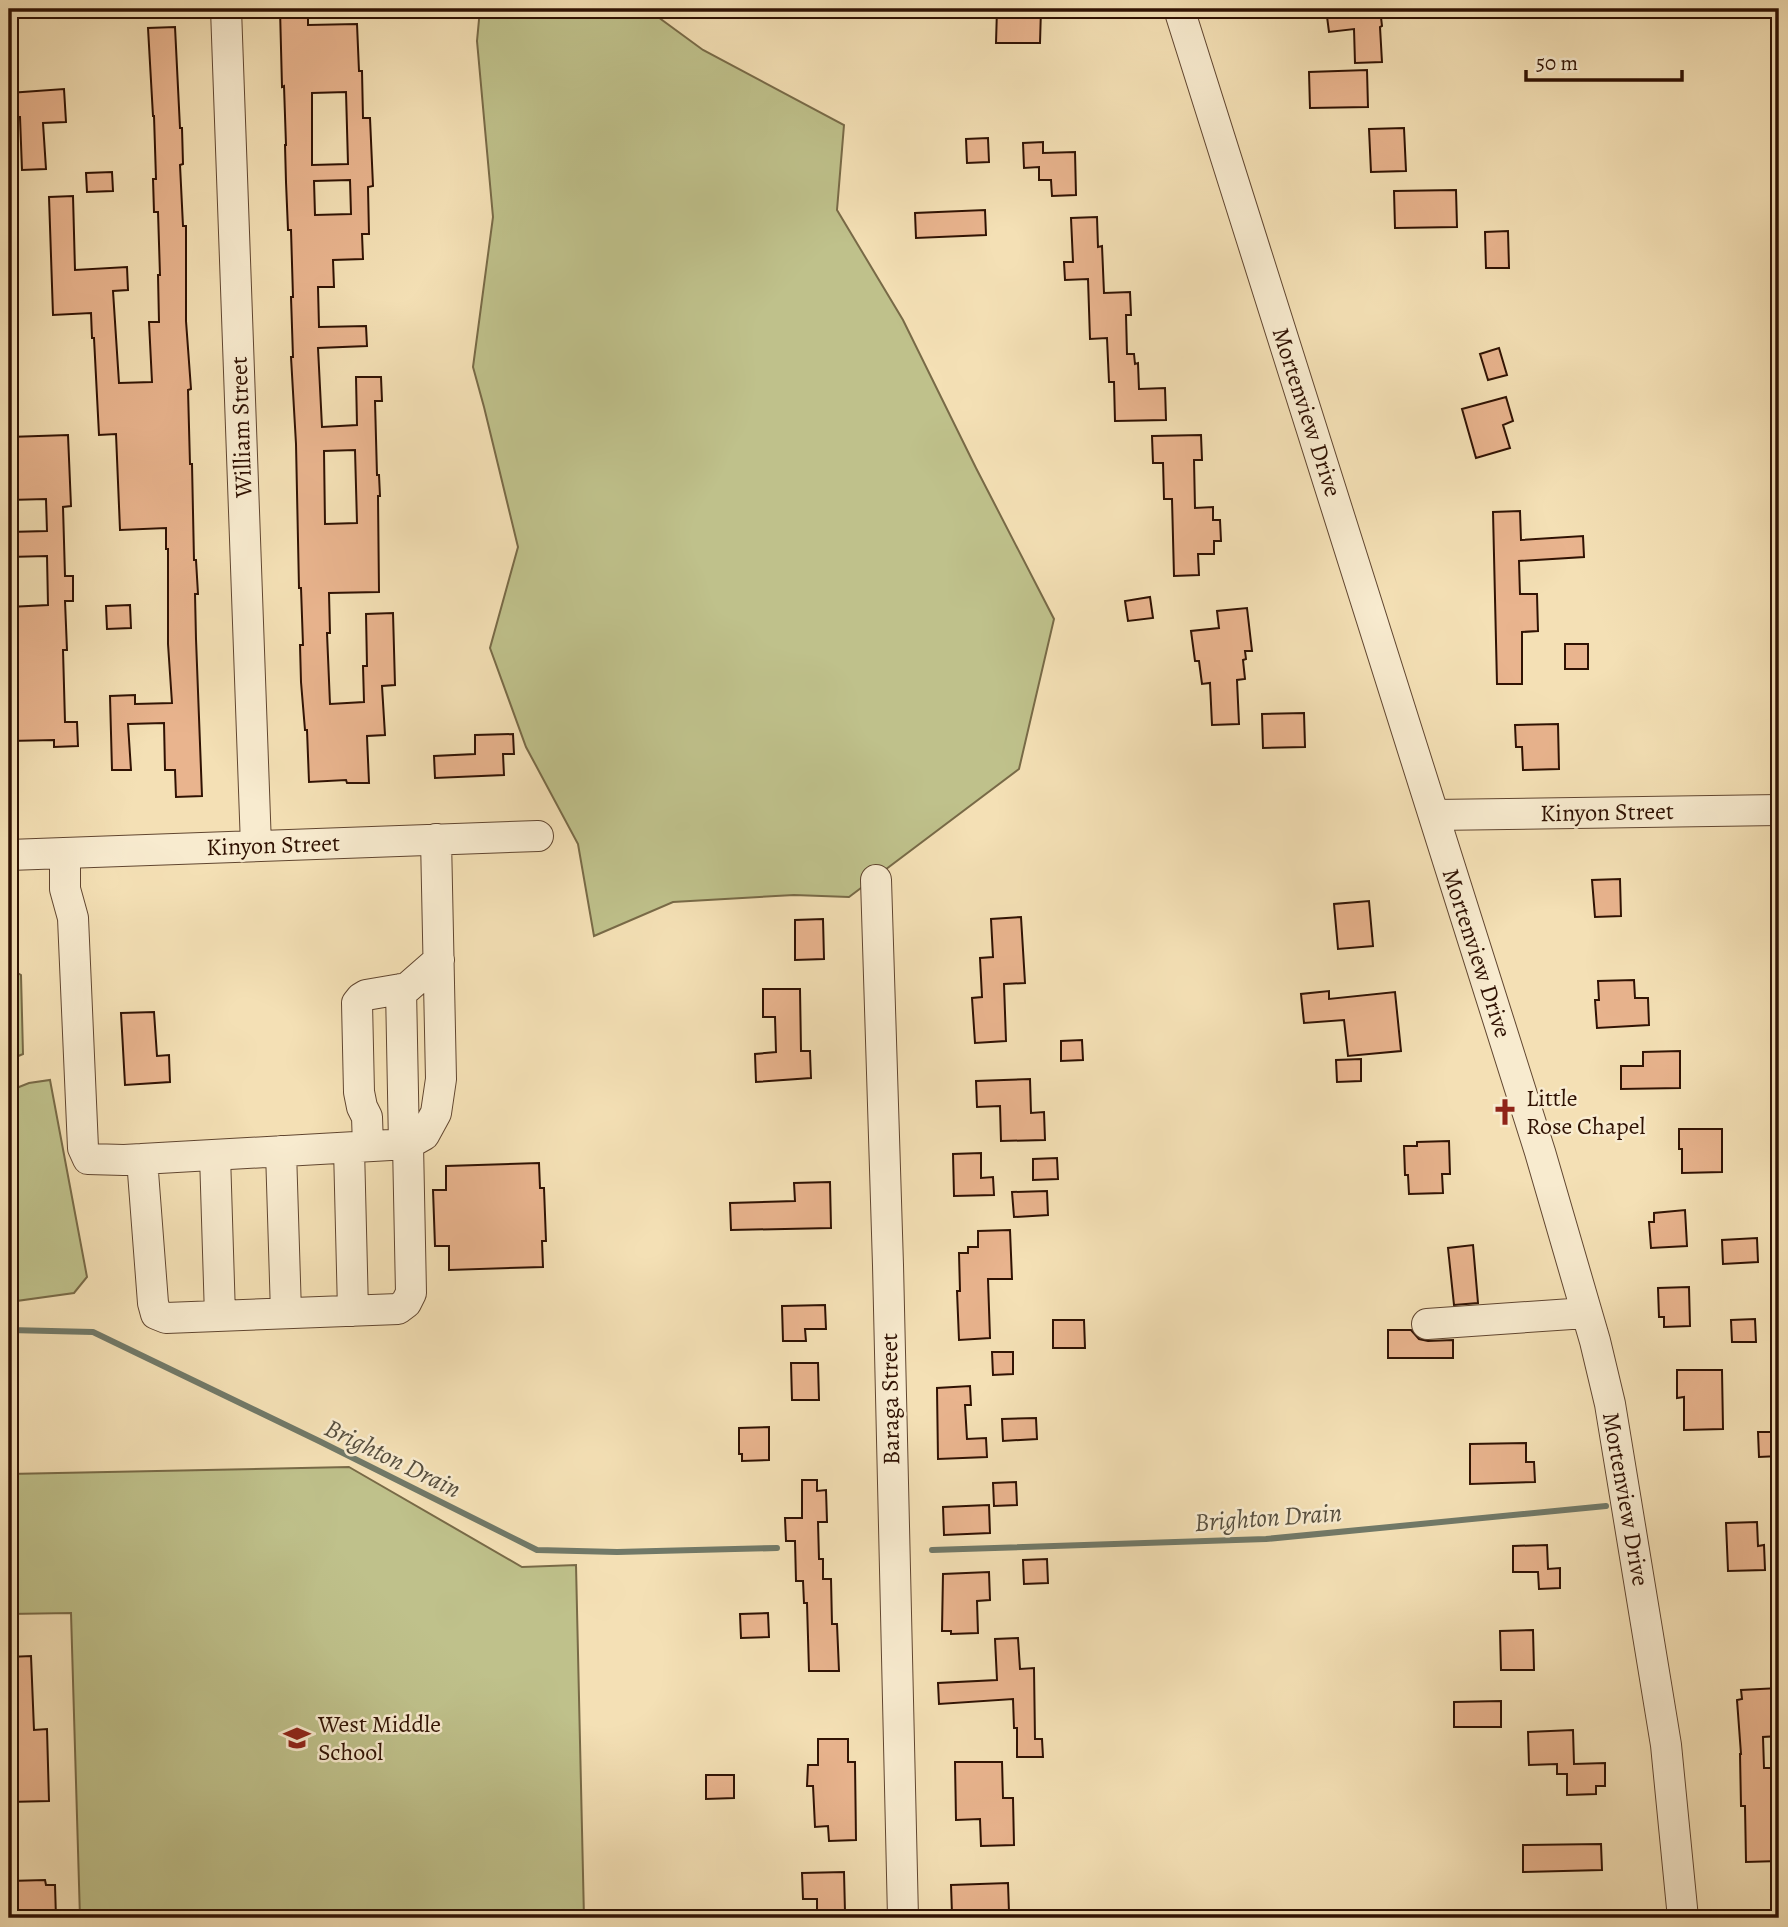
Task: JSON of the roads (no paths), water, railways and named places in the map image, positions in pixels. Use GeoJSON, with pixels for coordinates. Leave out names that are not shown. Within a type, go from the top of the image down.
{"type":"FeatureCollection","features":[{"type":"Feature","properties":{"kind":"street","name":"William Street"},"geometry":{"type":"LineString","coordinates":[[226,9],[256,846]]}},
{"type":"Feature","properties":{"kind":"street","name":"Mortenview Drive"},"geometry":{"type":"LineString","coordinates":[[1179,9],[1536,1139],[1595,1341],[1610,1404],[1648,1626],[1666,1745],[1683,1918]]}},
{"type":"Feature","properties":{"kind":"street","name":"Kinyon Street"},"geometry":{"type":"LineString","coordinates":[[1434,815],[1779,810]]}},
{"type":"Feature","properties":{"kind":"street","name":"Kinyon Street"},"geometry":{"type":"LineString","coordinates":[[9,855],[538,836]]}},
{"type":"Feature","properties":{"kind":"street"},"geometry":{"type":"LineString","coordinates":[[65,853],[65,889],[74,918],[83,1148],[88,1159],[142,1159],[406,1144],[424,1135],[436,1113],[441,1079],[436,839]]}},
{"type":"Feature","properties":{"kind":"street","name":"Baraga Street"},"geometry":{"type":"LineString","coordinates":[[876,880],[903,1918]]}},
{"type":"Feature","properties":{"kind":"street"},"geometry":{"type":"LineString","coordinates":[[353,1311],[358,1147],[367,1117],[359,1091],[357,1003],[366,995],[407,988],[439,960]]}},
{"type":"Feature","properties":{"kind":"street"},"geometry":{"type":"LineString","coordinates":[[142,1159],[156,1314],[166,1318],[353,1311],[398,1308],[406,1303],[411,1293],[401,989]]}},
{"type":"Feature","properties":{"kind":"street"},"geometry":{"type":"LineString","coordinates":[[281,1151],[286,1313]]}},
{"type":"Feature","properties":{"kind":"street"},"geometry":{"type":"LineString","coordinates":[[215,1155],[220,1316]]}},
{"type":"Feature","properties":{"kind":"street"},"geometry":{"type":"LineString","coordinates":[[1427,1324],[1586,1313]]}},
{"type":"Feature","properties":{"kind":"waterway","name":"Brighton Drain"},"geometry":{"type":"LineString","coordinates":[[9,1330],[93,1332],[537,1550],[617,1552],[777,1548]]}},
{"type":"Feature","properties":{"kind":"waterway","name":"Brighton Drain"},"geometry":{"type":"LineString","coordinates":[[932,1550],[1266,1539],[1606,1506]]}},
{"type":"Feature","properties":{"kind":"place","name":"Little Rose Chapel"},"geometry":{"type":"Point","coordinates":[1505,1112]}},
{"type":"Feature","properties":{"kind":"place","name":"West Middle School"},"geometry":{"type":"Point","coordinates":[297,1738]}}]}
